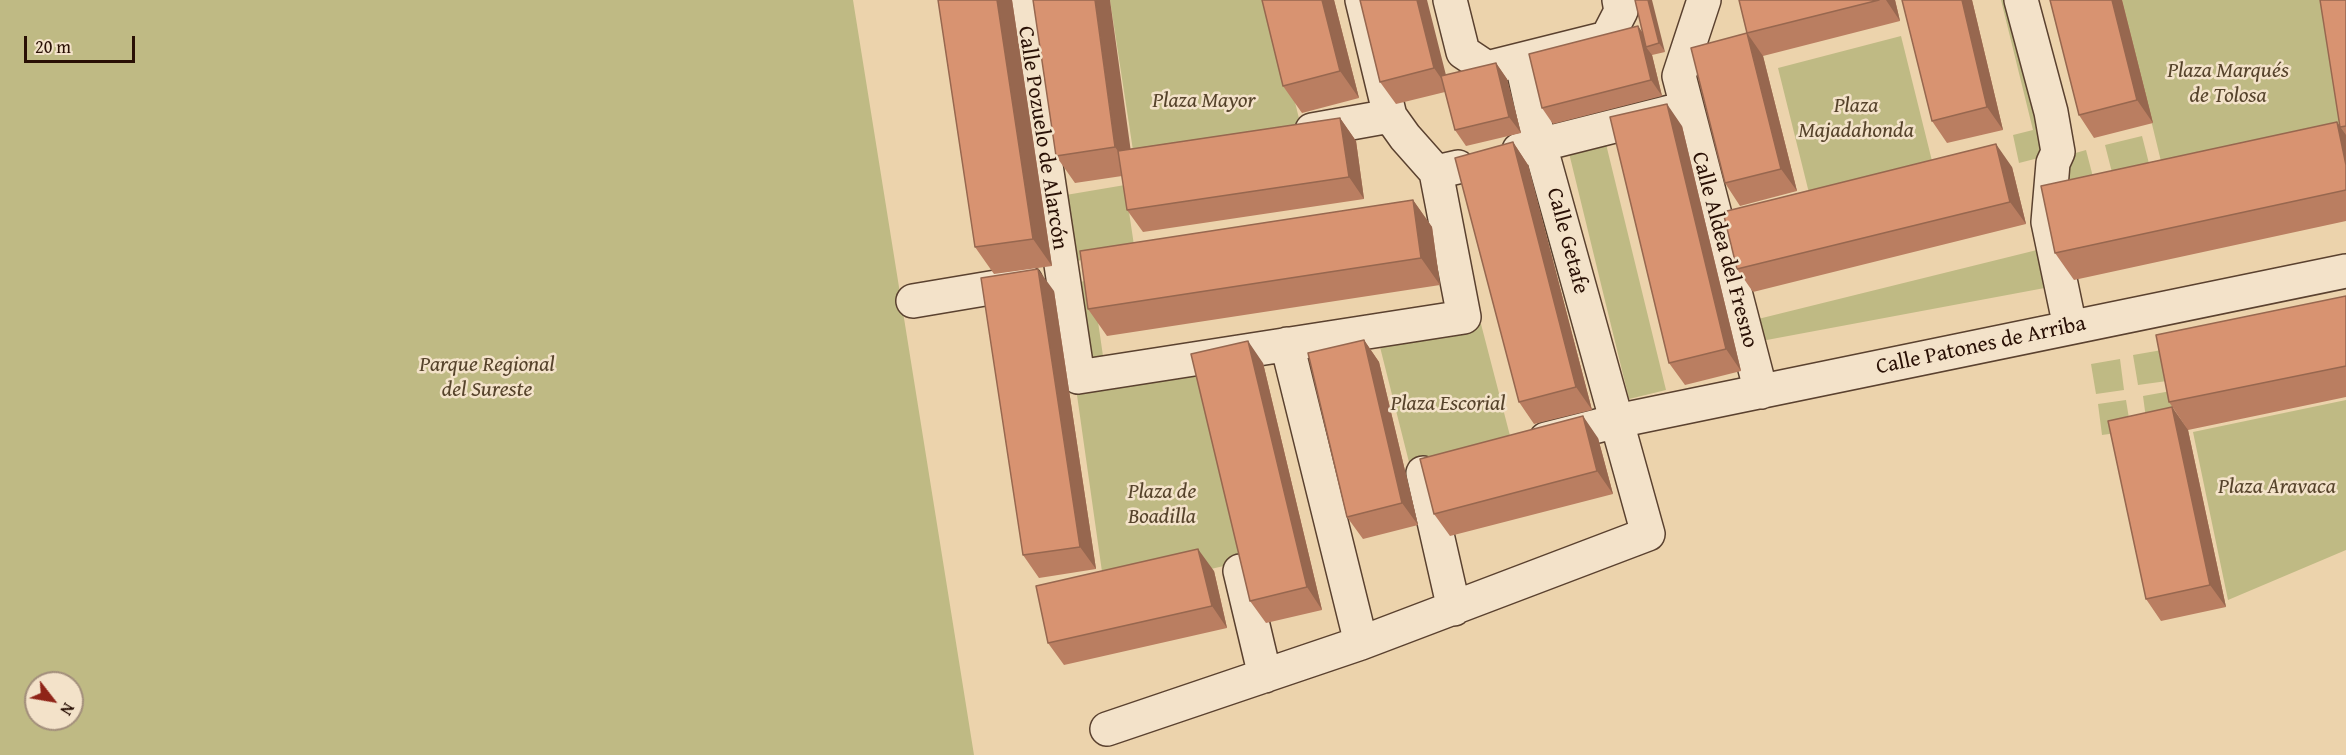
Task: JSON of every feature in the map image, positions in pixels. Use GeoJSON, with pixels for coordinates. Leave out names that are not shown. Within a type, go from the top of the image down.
{"type":"FeatureCollection","features":[{"type":"Feature","properties":{"kind":"street","name":"Calle Pozuelo de Alarcón"},"geometry":{"type":"LineString","coordinates":[[1021,0],[1075,274],[1078,377],[1287,344]]}},
{"type":"Feature","properties":{"kind":"street"},"geometry":{"type":"LineString","coordinates":[[1361,643],[1287,344],[1464,317],[1432,217],[1436,172],[1397,126],[1362,0]]}},
{"type":"Feature","properties":{"kind":"street"},"geometry":{"type":"LineString","coordinates":[[1450,0],[1463,52],[1487,68],[1607,38],[1621,11],[1619,0]]}},
{"type":"Feature","properties":{"kind":"street","name":"Calle Aldea del Fresno"},"geometry":{"type":"LineString","coordinates":[[1704,0],[1679,76],[1761,392]]}},
{"type":"Feature","properties":{"kind":"street"},"geometry":{"type":"LineString","coordinates":[[2021,0],[2051,112],[2058,152],[2053,163],[2048,222],[2070,327]]}},
{"type":"Feature","properties":{"kind":"street","name":"Calle Getafe"},"geometry":{"type":"LineString","coordinates":[[1454,609],[1648,534],[1540,144],[1521,60]]}},
{"type":"Feature","properties":{"kind":"street"},"geometry":{"type":"LineString","coordinates":[[1436,172],[1686,108]]}},
{"type":"Feature","properties":{"kind":"street"},"geometry":{"type":"LineString","coordinates":[[1312,130],[1397,126]]}},
{"type":"Feature","properties":{"kind":"street","name":"Calle Patones de Arriba"},"geometry":{"type":"LineString","coordinates":[[1520,445],[1617,421],[2346,271]]}},
{"type":"Feature","properties":{"kind":"street"},"geometry":{"type":"LineString","coordinates":[[913,301],[1075,274]]}},
{"type":"Feature","properties":{"kind":"street"},"geometry":{"type":"LineString","coordinates":[[1107,729],[1454,609],[1423,473]]}},
{"type":"Feature","properties":{"kind":"street"},"geometry":{"type":"LineString","coordinates":[[1240,571],[1265,676]]}},
{"type":"Feature","properties":{"kind":"green space","name":"Parque Regional del Sureste"},"geometry":{"type":"Polygon","coordinates":[[[0,0],[853,0],[974,755],[0,755],[0,0]]]}},
{"type":"Feature","properties":{"kind":"green space","name":"Plaza Mayor"},"geometry":{"type":"Polygon","coordinates":[[[1110,0],[1270,0],[1305,143],[1136,170],[1110,0]]]}},
{"type":"Feature","properties":{"kind":"green space"},"geometry":{"type":"Polygon","coordinates":[[[2001,0],[2012,0],[2050,155],[2019,163],[2013,135],[2033,130],[2001,0]]]}},
{"type":"Feature","properties":{"kind":"green space","name":"Plaza Marqués de Tolosa"},"geometry":{"type":"Polygon","coordinates":[[[2122,0],[2326,0],[2346,110],[2346,146],[2166,182],[2122,0]]]}},
{"type":"Feature","properties":{"kind":"green space","name":"Plaza Majadahonda"},"geometry":{"type":"Polygon","coordinates":[[[1901,36],[1934,169],[1811,201],[1778,68],[1901,36]]]}},
{"type":"Feature","properties":{"kind":"green space"},"geometry":{"type":"Polygon","coordinates":[[[2142,136],[2155,187],[2118,196],[2105,145],[2142,136]]]}},
{"type":"Feature","properties":{"kind":"green space"},"geometry":{"type":"Polygon","coordinates":[[[1606,144],[1666,390],[1629,399],[1569,153],[1606,144]]]}},
{"type":"Feature","properties":{"kind":"green space"},"geometry":{"type":"Polygon","coordinates":[[[2086,150],[2099,200],[2055,210],[2065,156],[2086,150]]]}},
{"type":"Feature","properties":{"kind":"green space"},"geometry":{"type":"Polygon","coordinates":[[[1125,185],[1135,252],[1069,262],[1060,196],[1125,185]]]}},
{"type":"Feature","properties":{"kind":"green space"},"geometry":{"type":"Polygon","coordinates":[[[2041,249],[2050,287],[1756,342],[1750,321],[2041,249]]]}},
{"type":"Feature","properties":{"kind":"green space"},"geometry":{"type":"Polygon","coordinates":[[[1092,280],[1103,356],[1090,358],[1079,282],[1092,280]]]}},
{"type":"Feature","properties":{"kind":"green space","name":"Plaza Escorial"},"geometry":{"type":"Polygon","coordinates":[[[1481,324],[1515,455],[1414,482],[1379,343],[1481,324]]]}},
{"type":"Feature","properties":{"kind":"green space"},"geometry":{"type":"Polygon","coordinates":[[[2162,350],[2167,381],[2138,385],[2133,355],[2162,350]]]}},
{"type":"Feature","properties":{"kind":"green space"},"geometry":{"type":"Polygon","coordinates":[[[2120,359],[2124,390],[2096,394],[2091,364],[2120,359]]]}},
{"type":"Feature","properties":{"kind":"green space","name":"Plaza de Boadilla"},"geometry":{"type":"Polygon","coordinates":[[[1200,369],[1246,561],[1105,593],[1076,388],[1200,369]]]}},
{"type":"Feature","properties":{"kind":"green space"},"geometry":{"type":"Polygon","coordinates":[[[2171,391],[2176,422],[2147,426],[2143,396],[2171,391]]]}},
{"type":"Feature","properties":{"kind":"green space"},"geometry":{"type":"Polygon","coordinates":[[[2126,400],[2131,431],[2102,435],[2098,404],[2126,400]]]}},
{"type":"Feature","properties":{"kind":"green space","name":"Plaza Aravaca"},"geometry":{"type":"Polygon","coordinates":[[[2346,400],[2346,550],[2228,600],[2193,432],[2346,400]]]}},
{"type":"Feature","properties":{"kind":"building"},"geometry":{"type":"Polygon","coordinates":[[[938,0],[997,0],[1033,239],[975,247],[938,0]]]}},
{"type":"Feature","properties":{"kind":"building"},"geometry":{"type":"Polygon","coordinates":[[[1033,0],[1095,0],[1115,147],[1056,156],[1033,0]]]}},
{"type":"Feature","properties":{"kind":"building"},"geometry":{"type":"Polygon","coordinates":[[[1262,0],[1322,0],[1340,71],[1283,86],[1262,0]]]}},
{"type":"Feature","properties":{"kind":"building"},"geometry":{"type":"Polygon","coordinates":[[[1360,0],[1417,0],[1434,68],[1380,82],[1360,0]]]}},
{"type":"Feature","properties":{"kind":"building"},"geometry":{"type":"Polygon","coordinates":[[[1635,0],[1648,0],[1659,43],[1646,47],[1635,0]]]}},
{"type":"Feature","properties":{"kind":"building"},"geometry":{"type":"Polygon","coordinates":[[[1739,0],[1879,0],[1747,33],[1739,0]]]}},
{"type":"Feature","properties":{"kind":"building"},"geometry":{"type":"Polygon","coordinates":[[[1902,0],[1962,0],[1987,107],[1932,121],[1902,0]]]}},
{"type":"Feature","properties":{"kind":"building"},"geometry":{"type":"Polygon","coordinates":[[[2050,0],[2112,0],[2137,100],[2079,115],[2050,0]]]}},
{"type":"Feature","properties":{"kind":"building"},"geometry":{"type":"Polygon","coordinates":[[[2320,0],[2346,0],[2346,126],[2340,127],[2320,0]]]}},
{"type":"Feature","properties":{"kind":"building"},"geometry":{"type":"Polygon","coordinates":[[[1638,26],[1651,80],[1542,108],[1529,54],[1638,26]]]}},
{"type":"Feature","properties":{"kind":"building"},"geometry":{"type":"Polygon","coordinates":[[[1747,33],[1781,169],[1725,183],[1691,48],[1747,33]]]}},
{"type":"Feature","properties":{"kind":"building"},"geometry":{"type":"Polygon","coordinates":[[[1496,63],[1509,117],[1455,130],[1441,76],[1496,63]]]}},
{"type":"Feature","properties":{"kind":"building"},"geometry":{"type":"Polygon","coordinates":[[[1667,104],[1726,349],[1669,363],[1610,117],[1667,104]]]}},
{"type":"Feature","properties":{"kind":"building"},"geometry":{"type":"Polygon","coordinates":[[[1340,118],[1349,177],[1127,210],[1118,151],[1340,118]]]}},
{"type":"Feature","properties":{"kind":"building"},"geometry":{"type":"Polygon","coordinates":[[[2337,122],[2346,165],[2346,190],[2055,253],[2041,186],[2337,122]]]}},
{"type":"Feature","properties":{"kind":"building"},"geometry":{"type":"Polygon","coordinates":[[[1513,142],[1576,387],[1519,402],[1455,158],[1513,142]]]}},
{"type":"Feature","properties":{"kind":"building"},"geometry":{"type":"Polygon","coordinates":[[[1996,144],[2010,202],[1737,269],[1723,212],[1996,144]]]}},
{"type":"Feature","properties":{"kind":"building"},"geometry":{"type":"Polygon","coordinates":[[[1413,200],[1421,258],[1088,309],[1080,251],[1413,200]]]}},
{"type":"Feature","properties":{"kind":"building"},"geometry":{"type":"Polygon","coordinates":[[[1038,269],[1080,547],[1023,555],[981,278],[1038,269]]]}},
{"type":"Feature","properties":{"kind":"building"},"geometry":{"type":"Polygon","coordinates":[[[2346,296],[2346,366],[2169,402],[2156,335],[2346,296]]]}},
{"type":"Feature","properties":{"kind":"building"},"geometry":{"type":"Polygon","coordinates":[[[1364,340],[1402,503],[1347,517],[1308,353],[1364,340]]]}},
{"type":"Feature","properties":{"kind":"building"},"geometry":{"type":"Polygon","coordinates":[[[1248,341],[1307,587],[1250,601],[1191,354],[1248,341]]]}},
{"type":"Feature","properties":{"kind":"building"},"geometry":{"type":"Polygon","coordinates":[[[2172,407],[2210,585],[2146,599],[2108,421],[2172,407]]]}},
{"type":"Feature","properties":{"kind":"building"},"geometry":{"type":"Polygon","coordinates":[[[1583,416],[1597,471],[1434,514],[1420,459],[1583,416]]]}},
{"type":"Feature","properties":{"kind":"building"},"geometry":{"type":"Polygon","coordinates":[[[1198,549],[1212,606],[1048,643],[1036,586],[1198,549]]]}}]}
